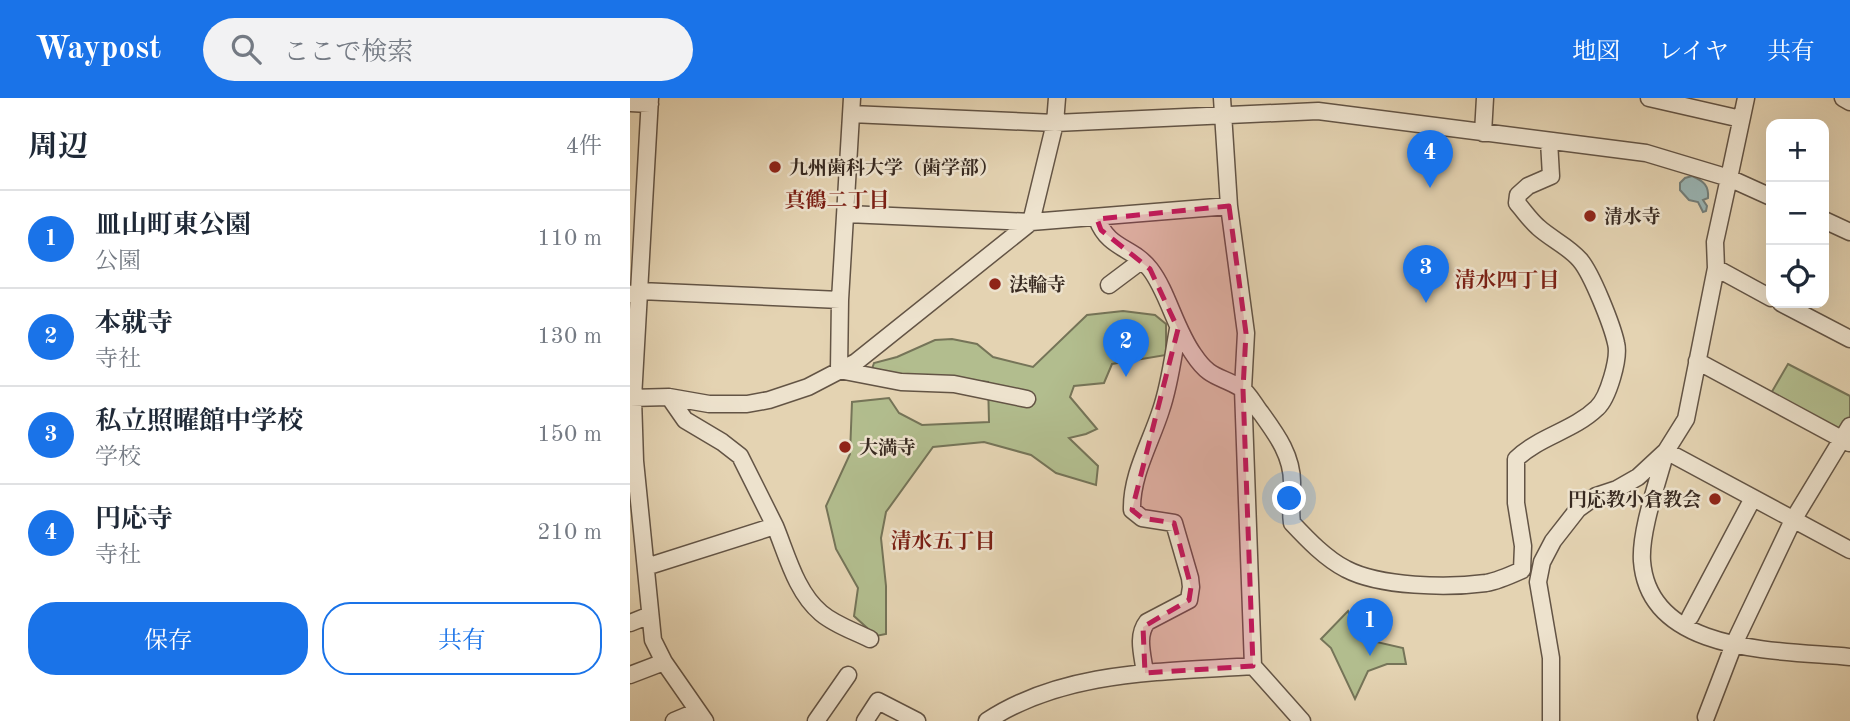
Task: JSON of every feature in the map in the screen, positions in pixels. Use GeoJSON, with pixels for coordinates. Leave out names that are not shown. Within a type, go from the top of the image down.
{"type":"FeatureCollection","features":[{"type":"Feature","properties":{"kind":"street"},"geometry":{"type":"LineString","coordinates":[[631,398],[668,397],[709,404],[769,401],[808,387],[856,362],[1031,222],[1055,123],[1057,98]]}},
{"type":"Feature","properties":{"kind":"street"},"geometry":{"type":"LineString","coordinates":[[1222,98],[1229,206],[1246,333],[1243,389],[1252,666],[1302,721]]}},
{"type":"Feature","properties":{"kind":"street"},"geometry":{"type":"LineString","coordinates":[[1483,132],[1485,98]]}},
{"type":"Feature","properties":{"kind":"street"},"geometry":{"type":"LineString","coordinates":[[1649,98],[1741,119]]}},
{"type":"Feature","properties":{"kind":"street"},"geometry":{"type":"LineString","coordinates":[[1551,721],[1551,658],[1538,582],[1542,562],[1553,541],[1578,509],[1596,496],[1617,489],[1638,477],[1666,451],[1686,419],[1716,268],[1715,242],[1746,98]]}},
{"type":"Feature","properties":{"kind":"street"},"geometry":{"type":"LineString","coordinates":[[1843,98],[1850,102]]}},
{"type":"Feature","properties":{"kind":"street"},"geometry":{"type":"LineString","coordinates":[[630,103],[650,101],[637,207],[631,398],[635,528],[646,567],[653,640],[664,662],[701,716],[674,721]]}},
{"type":"Feature","properties":{"kind":"street"},"geometry":{"type":"LineString","coordinates":[[839,370],[852,106],[1055,123],[1318,111],[1646,153],[1729,178],[1766,195]]}},
{"type":"Feature","properties":{"kind":"street"},"geometry":{"type":"LineString","coordinates":[[1522,570],[1523,547],[1516,503],[1516,458],[1536,443],[1570,428],[1597,409],[1604,401],[1610,386],[1617,345],[1607,312],[1582,262],[1539,228],[1517,203],[1518,195],[1528,186],[1551,176],[1549,141]]}},
{"type":"Feature","properties":{"kind":"street"},"geometry":{"type":"LineString","coordinates":[[846,214],[1031,222],[1097,219],[1229,206]]}},
{"type":"Feature","properties":{"kind":"street"},"geometry":{"type":"LineString","coordinates":[[1097,219],[1101,230],[1114,244],[1141,261],[1155,278],[1178,330],[1193,355],[1209,374],[1243,389],[1270,425],[1290,462],[1292,523],[1306,538],[1346,569],[1394,583],[1488,583],[1522,570]]}},
{"type":"Feature","properties":{"kind":"street"},"geometry":{"type":"LineString","coordinates":[[1829,222],[1850,232]]}},
{"type":"Feature","properties":{"kind":"street"},"geometry":{"type":"LineString","coordinates":[[1109,285],[1141,261]]}},
{"type":"Feature","properties":{"kind":"street"},"geometry":{"type":"LineString","coordinates":[[1716,268],[1766,295]]}},
{"type":"Feature","properties":{"kind":"street"},"geometry":{"type":"LineString","coordinates":[[635,293],[841,300]]}},
{"type":"Feature","properties":{"kind":"street"},"geometry":{"type":"LineString","coordinates":[[1791,308],[1850,339]]}},
{"type":"Feature","properties":{"kind":"street"},"geometry":{"type":"LineString","coordinates":[[1145,673],[1140,638],[1143,627],[1147,622],[1189,600],[1191,587],[1174,523],[1142,518],[1132,510],[1131,499],[1144,453],[1162,409],[1178,330]]}},
{"type":"Feature","properties":{"kind":"street"},"geometry":{"type":"LineString","coordinates":[[1697,361],[1847,436],[1793,520],[1734,645],[1706,717]]}},
{"type":"Feature","properties":{"kind":"street"},"geometry":{"type":"LineString","coordinates":[[839,370],[901,382],[954,384],[1027,399]]}},
{"type":"Feature","properties":{"kind":"street"},"geometry":{"type":"LineString","coordinates":[[668,397],[685,420],[740,456],[775,526],[799,585],[819,612],[831,621],[870,639]]}},
{"type":"Feature","properties":{"kind":"street"},"geometry":{"type":"LineString","coordinates":[[711,435],[741,438]]}},
{"type":"Feature","properties":{"kind":"street"},"geometry":{"type":"LineString","coordinates":[[1666,451],[1850,550]]}},
{"type":"Feature","properties":{"kind":"street"},"geometry":{"type":"LineString","coordinates":[[1666,451],[1645,534],[1642,558],[1651,597],[1664,621],[1734,645],[1850,657]]}},
{"type":"Feature","properties":{"kind":"street"},"geometry":{"type":"LineString","coordinates":[[1690,617],[1753,498]]}},
{"type":"Feature","properties":{"kind":"street"},"geometry":{"type":"LineString","coordinates":[[646,567],[775,526]]}},
{"type":"Feature","properties":{"kind":"street"},"geometry":{"type":"LineString","coordinates":[[1522,570],[1538,582]]}},
{"type":"Feature","properties":{"kind":"street"},"geometry":{"type":"LineString","coordinates":[[630,623],[650,615]]}},
{"type":"Feature","properties":{"kind":"street"},"geometry":{"type":"LineString","coordinates":[[630,675],[664,662]]}},
{"type":"Feature","properties":{"kind":"street"},"geometry":{"type":"LineString","coordinates":[[986,721],[1007,708],[1083,682],[1145,673],[1252,666]]}},
{"type":"Feature","properties":{"kind":"street"},"geometry":{"type":"LineString","coordinates":[[816,721],[848,676]]}},
{"type":"Feature","properties":{"kind":"street"},"geometry":{"type":"LineString","coordinates":[[864,721],[878,701],[917,721]]}},
{"type":"Feature","properties":{"kind":"highlighted area"},"geometry":{"type":"Polygon","coordinates":[[[1229,206],[1246,333],[1243,389],[1253,666],[1145,673],[1143,627],[1189,600],[1191,587],[1174,523],[1142,518],[1132,510],[1178,329],[1150,269],[1101,230],[1097,219],[1229,206]]]}},
{"type":"Feature","properties":{"kind":"green space"},"geometry":{"type":"Polygon","coordinates":[[[1123,311],[1155,315],[1166,324],[1166,355],[1112,364],[1104,383],[1074,386],[1070,397],[1097,429],[1069,438],[1098,466],[1096,485],[1056,473],[1031,455],[984,442],[933,447],[886,512],[881,538],[886,586],[886,634],[876,636],[854,616],[858,588],[836,549],[826,506],[850,454],[852,402],[889,398],[899,413],[922,425],[989,422],[988,382],[871,372],[874,363],[897,357],[935,340],[952,339],[977,344],[993,357],[1033,367],[1087,315],[1123,311]]]}},
{"type":"Feature","properties":{"kind":"green space"},"geometry":{"type":"Polygon","coordinates":[[[1788,364],[1850,396],[1850,420],[1838,432],[1770,395],[1788,364]]]}},
{"type":"Feature","properties":{"kind":"green space"},"geometry":{"type":"Polygon","coordinates":[[[1348,611],[1359,638],[1403,648],[1406,664],[1387,664],[1368,671],[1355,699],[1331,648],[1321,639],[1348,611]]]}},
{"type":"Feature","properties":{"kind":"water"},"geometry":{"type":"Polygon","coordinates":[[[1692,176],[1707,187],[1708,198],[1703,200],[1707,206],[1706,211],[1703,212],[1698,202],[1689,200],[1680,190],[1680,183],[1692,176]]]}},
{"type":"Feature","properties":{"kind":"place","name":"九州歯科大学（歯学部）"},"geometry":{"type":"Point","coordinates":[775,167]}},
{"type":"Feature","properties":{"kind":"place","name":"円応寺"},"geometry":{"type":"Point","coordinates":[1430,188]}},
{"type":"Feature","properties":{"kind":"place","name":"清水寺"},"geometry":{"type":"Point","coordinates":[1590,216]}},
{"type":"Feature","properties":{"kind":"place","name":"法輪寺"},"geometry":{"type":"Point","coordinates":[995,284]}},
{"type":"Feature","properties":{"kind":"place","name":"私立照曜館中学校"},"geometry":{"type":"Point","coordinates":[1426,303]}},
{"type":"Feature","properties":{"kind":"place","name":"本就寺"},"geometry":{"type":"Point","coordinates":[1126,377]}},
{"type":"Feature","properties":{"kind":"place","name":"大満寺"},"geometry":{"type":"Point","coordinates":[845,447]}},
{"type":"Feature","properties":{"kind":"place","name":"円応教小倉教会"},"geometry":{"type":"Point","coordinates":[1715,499]}},
{"type":"Feature","properties":{"kind":"place","name":"皿山町東公園"},"geometry":{"type":"Point","coordinates":[1370,656]}},
{"type":"Feature","properties":{"kind":"district","name":"真鶴二丁目"},"geometry":{"type":"Point","coordinates":[837,200]}},
{"type":"Feature","properties":{"kind":"district","name":"清水四丁目"},"geometry":{"type":"Point","coordinates":[1507,280]}},
{"type":"Feature","properties":{"kind":"district","name":"清水五丁目"},"geometry":{"type":"Point","coordinates":[943,541]}}]}
